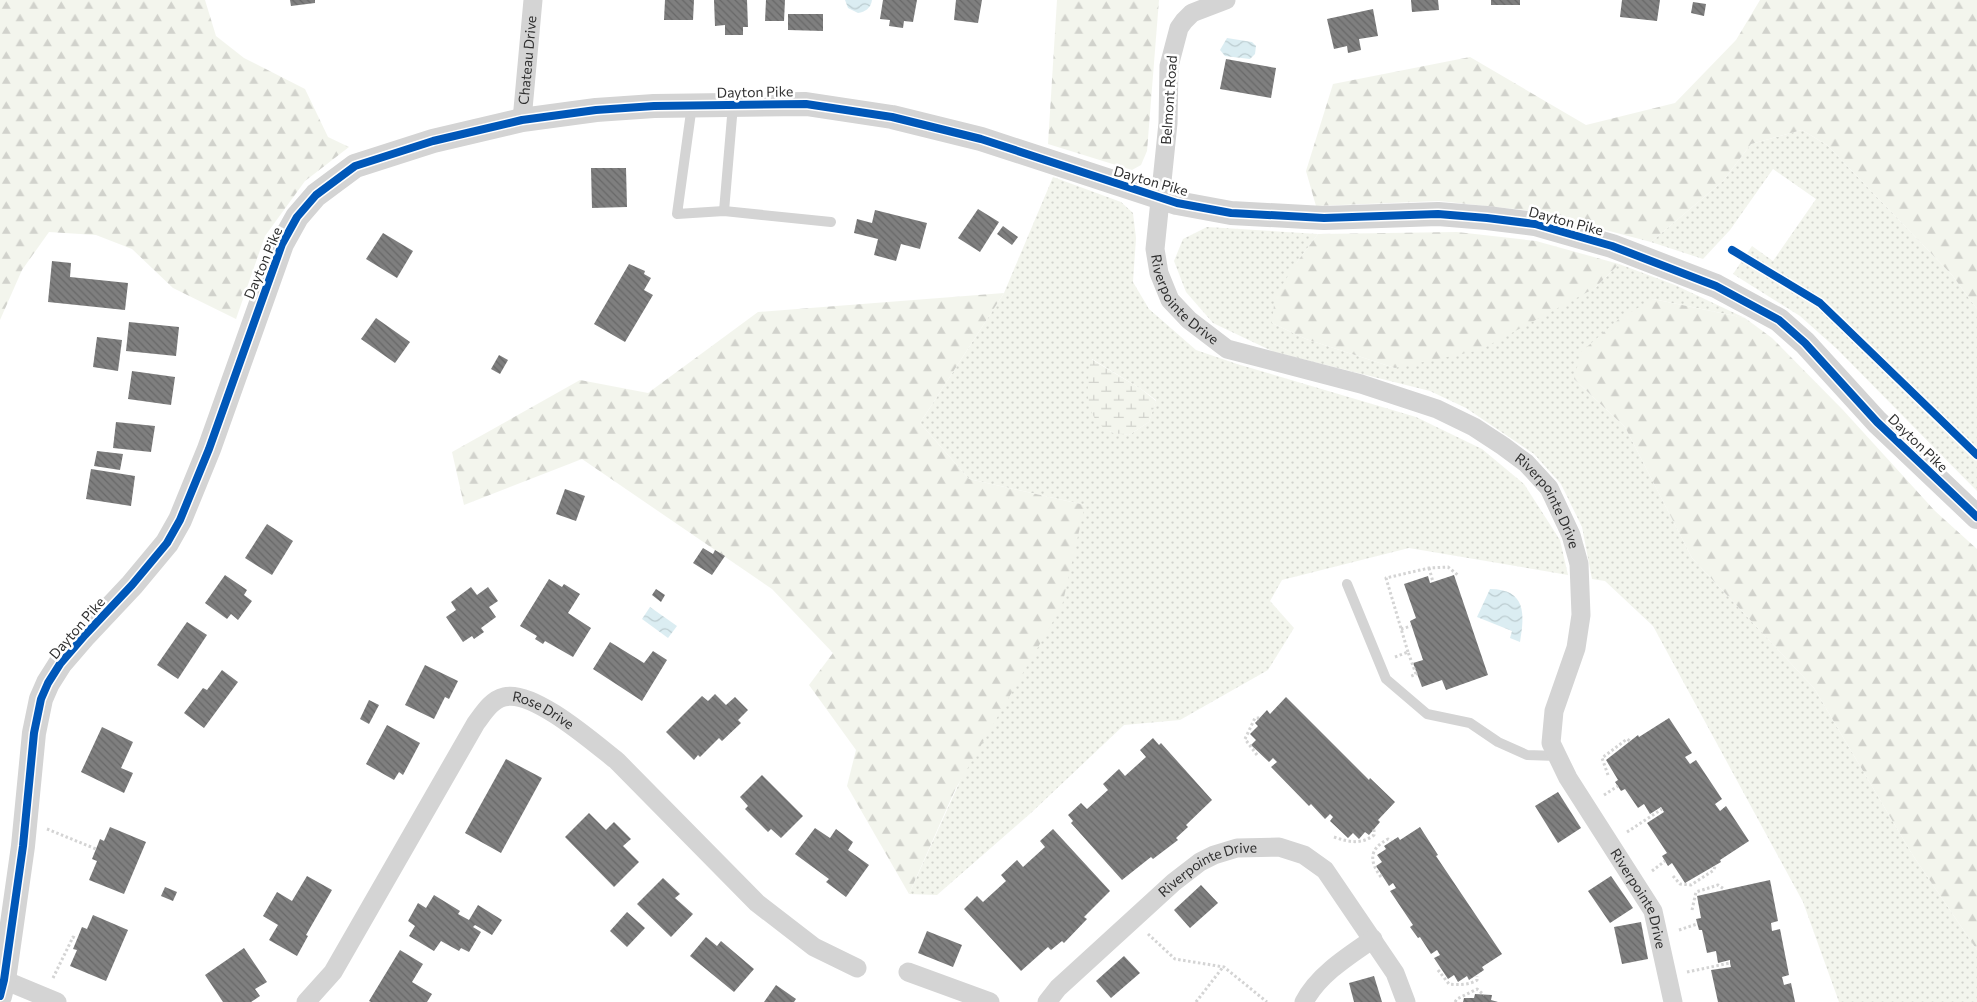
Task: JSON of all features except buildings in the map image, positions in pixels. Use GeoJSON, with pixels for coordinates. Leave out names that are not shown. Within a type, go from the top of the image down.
{"type":"FeatureCollection","features":[{"type":"Feature","properties":{"kind":"street","name":"Chateau Drive"},"geometry":{"type":"LineString","coordinates":[[522,120],[533,0]]}},
{"type":"Feature","properties":{"kind":"street","name":"Belmont Road"},"geometry":{"type":"LineString","coordinates":[[1161,200],[1168,123],[1169,66],[1179,28],[1192,13],[1226,0]]}},
{"type":"Feature","properties":{"kind":"street","name":"Dayton Pike"},"geometry":{"type":"LineString","coordinates":[[2,988],[26,820],[34,733],[48,683],[80,640],[132,585],[167,543],[180,520],[209,449],[282,244],[297,217],[316,195],[355,166],[433,141],[522,120],[596,110],[806,104],[892,117],[981,139],[1161,200],[1231,213],[1324,218],[1438,214],[1535,224],[1612,246],[1709,283],[1779,320],[1878,422],[1977,517]]}},
{"type":"Feature","properties":{"kind":"street","name":"Riverpointe Drive"},"geometry":{"type":"LineString","coordinates":[[1161,200],[1155,249],[1159,273],[1170,300],[1189,320],[1227,349],[1361,384],[1437,409],[1503,446],[1526,463],[1549,488],[1572,535],[1579,564],[1581,600],[1581,615],[1576,648],[1554,711],[1551,743],[1568,778],[1653,911],[1673,1002]]}},
{"type":"Feature","properties":{"kind":"street","name":"Rose Drive"},"geometry":{"type":"LineString","coordinates":[[306,1002],[338,964],[476,724],[489,707],[502,697],[513,696],[534,702],[570,724],[617,761],[757,903],[814,946],[857,968]]}},
{"type":"Feature","properties":{"kind":"street","name":"Riverpointe Drive"},"geometry":{"type":"LineString","coordinates":[[1047,1002],[1058,988],[1184,873],[1214,855],[1237,848],[1279,847],[1304,855],[1325,870],[1395,973],[1406,1002]]}},
{"type":"Feature","properties":{"kind":"street"},"geometry":{"type":"LineString","coordinates":[[1304,1002],[1309,992],[1339,963],[1373,939]]}},
{"type":"Feature","properties":{"kind":"street"},"geometry":{"type":"LineString","coordinates":[[908,972],[990,1002]]}},
{"type":"Feature","properties":{"kind":"street"},"geometry":{"type":"LineString","coordinates":[[2,988],[50,999]]}},
{"type":"Feature","properties":{"kind":"lane"},"geometry":{"type":"LineString","coordinates":[[724,211],[733,105]]}},
{"type":"Feature","properties":{"kind":"lane"},"geometry":{"type":"LineString","coordinates":[[692,106],[677,214],[724,211],[831,222]]}},
{"type":"Feature","properties":{"kind":"lane"},"geometry":{"type":"LineString","coordinates":[[1347,584],[1386,679],[1427,714],[1470,723],[1498,742],[1527,755],[1557,756]]}},
{"type":"Feature","properties":{"kind":"path"},"geometry":{"type":"LineString","coordinates":[[1412,684],[1406,679],[1416,674],[1386,578],[1429,568],[1448,567],[1459,576]]}},
{"type":"Feature","properties":{"kind":"path"},"geometry":{"type":"LineString","coordinates":[[1429,568],[1433,582]]}},
{"type":"Feature","properties":{"kind":"path"},"geometry":{"type":"LineString","coordinates":[[1401,629],[1411,626]]}},
{"type":"Feature","properties":{"kind":"path"},"geometry":{"type":"LineString","coordinates":[[1378,663],[1408,652]]}},
{"type":"Feature","properties":{"kind":"path"},"geometry":{"type":"LineString","coordinates":[[1257,755],[1245,739],[1255,718],[1260,718]]}},
{"type":"Feature","properties":{"kind":"path"},"geometry":{"type":"LineString","coordinates":[[1608,775],[1602,758],[1617,745],[1627,739],[1630,741]]}},
{"type":"Feature","properties":{"kind":"path"},"geometry":{"type":"LineString","coordinates":[[1598,799],[1618,786]]}},
{"type":"Feature","properties":{"kind":"path"},"geometry":{"type":"LineString","coordinates":[[1622,836],[1662,809]]}},
{"type":"Feature","properties":{"kind":"path"},"geometry":{"type":"LineString","coordinates":[[26,820],[96,849]]}},
{"type":"Feature","properties":{"kind":"path"},"geometry":{"type":"LineString","coordinates":[[1334,837],[1356,842],[1369,839],[1374,835],[1374,829]]}},
{"type":"Feature","properties":{"kind":"path"},"geometry":{"type":"LineString","coordinates":[[1381,877],[1373,866],[1372,860],[1380,844],[1388,839],[1391,841]]}},
{"type":"Feature","properties":{"kind":"path"},"geometry":{"type":"LineString","coordinates":[[1647,874],[1665,861]]}},
{"type":"Feature","properties":{"kind":"path"},"geometry":{"type":"LineString","coordinates":[[1673,876],[1680,884],[1691,886],[1714,870],[1715,866]]}},
{"type":"Feature","properties":{"kind":"path"},"geometry":{"type":"LineString","coordinates":[[1692,910],[1696,892],[1718,886],[1724,888]]}},
{"type":"Feature","properties":{"kind":"path"},"geometry":{"type":"LineString","coordinates":[[1133,919],[1175,959],[1224,967],[1267,1002]]}},
{"type":"Feature","properties":{"kind":"path"},"geometry":{"type":"LineString","coordinates":[[1676,931],[1698,924]]}},
{"type":"Feature","properties":{"kind":"path"},"geometry":{"type":"LineString","coordinates":[[50,999],[73,937],[77,939]]}},
{"type":"Feature","properties":{"kind":"path"},"geometry":{"type":"LineString","coordinates":[[1683,972],[1730,963]]}},
{"type":"Feature","properties":{"kind":"path"},"geometry":{"type":"LineString","coordinates":[[1196,1002],[1224,967]]}},
{"type":"Feature","properties":{"kind":"path"},"geometry":{"type":"LineString","coordinates":[[1438,970],[1449,984],[1456,985],[1473,982],[1477,980],[1477,976]]}},
{"type":"Feature","properties":{"kind":"path"},"geometry":{"type":"LineString","coordinates":[[1455,1002],[1457,999],[1477,989],[1484,995]]}},
{"type":"Feature","properties":{"kind":"green space"},"geometry":{"type":"Polygon","coordinates":[[[0,0],[205,0],[216,36],[244,58],[305,89],[328,137],[349,147],[305,181],[265,236],[236,319],[173,288],[132,249],[96,235],[49,232],[22,270],[0,320],[0,0]]]}},
{"type":"Feature","properties":{"kind":"green space"},"geometry":{"type":"Polygon","coordinates":[[[1057,0],[1159,0],[1147,151],[1141,165],[1132,170],[1048,144],[1057,0]]]}},
{"type":"Feature","properties":{"kind":"green space"},"geometry":{"type":"Polygon","coordinates":[[[1760,0],[1977,0],[1977,309],[1952,275],[1827,145],[1802,130],[1751,144],[1723,181],[1651,242],[1533,211],[1439,201],[1316,206],[1306,171],[1333,84],[1470,57],[1586,125],[1675,103],[1736,40],[1760,0]]]}},
{"type":"Feature","properties":{"kind":"green space"},"geometry":{"type":"Polygon","coordinates":[[[1802,130],[1827,145],[1952,275],[1977,309],[1977,491],[1837,349],[1800,316],[1733,274],[1752,246],[1773,261],[1816,199],[1773,169],[1730,230],[1703,259],[1651,242],[1723,181],[1751,144],[1802,130]]]}},
{"type":"Feature","properties":{"kind":"green space"},"geometry":{"type":"Polygon","coordinates":[[[1053,177],[1121,202],[1133,213],[1136,238],[1133,282],[1149,309],[1196,350],[1416,417],[1482,449],[1524,484],[1560,540],[1568,575],[1409,548],[1282,580],[1270,601],[1294,628],[1268,670],[1180,720],[1124,725],[1032,812],[937,895],[909,894],[1085,505],[969,479],[920,423],[1004,293],[1053,177]],[[1092,359],[1110,432],[1129,435],[1149,422],[1156,400],[1092,359]]]}},
{"type":"Feature","properties":{"kind":"green space"},"geometry":{"type":"Polygon","coordinates":[[[1207,227],[1318,234],[1297,262],[1272,323],[1306,339],[1395,368],[1595,288],[1619,264],[1675,285],[1745,318],[1653,299],[1574,379],[1625,427],[1692,558],[1814,688],[1912,854],[1977,950],[1977,1002],[1839,1002],[1803,902],[1653,626],[1605,581],[1592,579],[1582,527],[1561,484],[1534,454],[1466,408],[1430,391],[1274,352],[1213,323],[1186,292],[1174,261],[1183,239],[1207,227]]]}},
{"type":"Feature","properties":{"kind":"green space"},"geometry":{"type":"Polygon","coordinates":[[[1457,232],[1536,241],[1619,264],[1595,288],[1480,350],[1395,368],[1306,339],[1272,323],[1275,296],[1318,234],[1457,232]]]}},
{"type":"Feature","properties":{"kind":"green space"},"geometry":{"type":"Polygon","coordinates":[[[1004,293],[920,423],[969,479],[1085,505],[1062,606],[955,790],[909,894],[847,786],[856,750],[809,685],[833,653],[772,589],[582,459],[464,505],[452,452],[580,380],[648,393],[758,312],[1004,293]]]}},
{"type":"Feature","properties":{"kind":"green space"},"geometry":{"type":"Polygon","coordinates":[[[1653,299],[1745,318],[1772,338],[1843,410],[1935,511],[1977,549],[1977,950],[1912,854],[1814,688],[1692,558],[1625,427],[1574,379],[1581,352],[1619,319],[1653,299]]]}},
{"type":"Feature","properties":{"kind":"green space"},"geometry":{"type":"Polygon","coordinates":[[[1091,359],[1141,389],[1156,401],[1149,422],[1129,435],[1111,432],[1100,425],[1094,417],[1088,399],[1088,378],[1091,359]]]}},
{"type":"Feature","properties":{"kind":"water"},"geometry":{"type":"Polygon","coordinates":[[[845,0],[872,0],[867,9],[858,13],[848,8],[845,0]]]}},
{"type":"Feature","properties":{"kind":"water"},"geometry":{"type":"Polygon","coordinates":[[[1227,38],[1252,42],[1256,46],[1255,54],[1250,59],[1225,56],[1220,50],[1227,38]]]}},
{"type":"Feature","properties":{"kind":"water"},"geometry":{"type":"Polygon","coordinates":[[[1490,589],[1511,593],[1517,598],[1522,613],[1520,642],[1510,638],[1512,631],[1477,617],[1490,589]]]}},
{"type":"Feature","properties":{"kind":"water"},"geometry":{"type":"Polygon","coordinates":[[[650,607],[677,626],[668,638],[642,619],[650,607]]]}},
{"type":"Feature","properties":{"kind":"cycle path"},"geometry":{"type":"LineString","coordinates":[[0,996],[4,980],[23,846],[34,733],[41,699],[48,683],[60,664],[132,585],[167,543],[180,520],[209,449],[282,244],[297,217],[316,195],[355,166],[433,141],[522,120],[596,110],[654,106],[806,104],[892,117],[981,139],[1177,203],[1231,213],[1324,218],[1438,214],[1535,224],[1612,246],[1716,286],[1779,320],[1805,343],[1877,422],[1977,517]]}},
{"type":"Feature","properties":{"kind":"cycle path"},"geometry":{"type":"LineString","coordinates":[[1732,250],[1820,303],[1977,455]]}}]}
